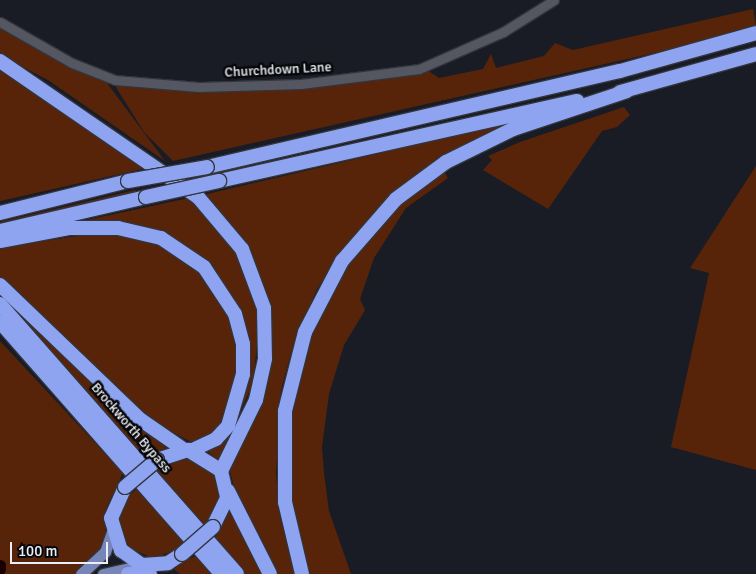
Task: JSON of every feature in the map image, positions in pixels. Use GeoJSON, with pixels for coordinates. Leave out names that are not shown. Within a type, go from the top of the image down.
{"type":"FeatureCollection","features":[{"type":"Feature","properties":{"kind":"highway"},"geometry":{"type":"LineString","coordinates":[[0,213],[128,182],[208,167],[620,71],[756,33]]}},
{"type":"Feature","properties":{"kind":"highway"},"geometry":{"type":"LineString","coordinates":[[302,574],[285,502],[284,418],[305,332],[342,261],[396,199],[446,162],[513,129],[627,91],[756,54]]}},
{"type":"Feature","properties":{"kind":"highway"},"geometry":{"type":"LineString","coordinates":[[0,61],[198,197],[242,249],[264,308],[265,359],[256,400],[221,471]]}},
{"type":"Feature","properties":{"kind":"highway"},"geometry":{"type":"LineString","coordinates":[[0,231],[627,91]]}},
{"type":"Feature","properties":{"kind":"highway"},"geometry":{"type":"LineString","coordinates":[[0,241],[69,228],[128,229],[171,243],[204,267],[235,314],[242,344],[243,374],[228,426],[210,443],[157,460],[125,488],[113,507],[112,532],[121,550],[149,568],[174,574]]}},
{"type":"Feature","properties":{"kind":"highway"},"geometry":{"type":"LineString","coordinates":[[0,285],[141,420],[221,471],[228,490],[270,574]]}},
{"type":"Feature","properties":{"kind":"highway","name":"Brockworth Bypass"},"geometry":{"type":"LineString","coordinates":[[0,304],[237,574]]}},
{"type":"Feature","properties":{"kind":"highway","name":"Brockworth Bypass"},"geometry":{"type":"LineString","coordinates":[[0,322],[221,574]]}},
{"type":"Feature","properties":{"kind":"highway"},"geometry":{"type":"LineString","coordinates":[[0,331],[45,374]]}},
{"type":"Feature","properties":{"kind":"highway"},"geometry":{"type":"LineString","coordinates":[[128,574],[149,568],[182,554],[213,527],[224,509],[228,490]]}},
{"type":"Feature","properties":{"kind":"main road"},"geometry":{"type":"LineString","coordinates":[[81,574],[105,552],[112,532]]}},
{"type":"Feature","properties":{"kind":"main road"},"geometry":{"type":"LineString","coordinates":[[103,574],[149,568]]}},
{"type":"Feature","properties":{"kind":"street","name":"Churchdown Lane"},"geometry":{"type":"LineString","coordinates":[[0,22],[72,63],[115,80],[199,87],[293,84],[419,69],[503,32],[554,0]]}},
{"type":"Feature","properties":{"kind":"shaded area"},"geometry":{"type":"Polygon","coordinates":[[[753,9],[756,25],[663,51],[173,161],[144,132],[114,84],[174,89],[382,79],[427,70],[439,78],[483,69],[491,54],[496,68],[544,56],[555,43],[573,50],[753,9]]]}},
{"type":"Feature","properties":{"kind":"shaded area"},"geometry":{"type":"Polygon","coordinates":[[[0,28],[107,83],[165,161],[48,80],[0,55],[0,28]]]}},
{"type":"Feature","properties":{"kind":"shaded area"},"geometry":{"type":"Polygon","coordinates":[[[0,67],[147,168],[0,201],[0,67]]]}},
{"type":"Feature","properties":{"kind":"shaded area"},"geometry":{"type":"Polygon","coordinates":[[[624,107],[630,115],[617,127],[602,131],[548,209],[483,170],[492,160],[488,156],[520,142],[624,107]]]}},
{"type":"Feature","properties":{"kind":"shaded area"},"geometry":{"type":"Polygon","coordinates":[[[513,122],[459,147],[391,194],[348,242],[317,289],[293,346],[281,390],[276,475],[281,521],[295,574],[276,574],[247,511],[241,511],[229,468],[271,351],[242,239],[203,195],[513,122]]]}},
{"type":"Feature","properties":{"kind":"shaded area"},"geometry":{"type":"Polygon","coordinates":[[[756,166],[756,470],[671,447],[709,273],[690,268],[756,166]]]}},
{"type":"Feature","properties":{"kind":"shaded area"},"geometry":{"type":"Polygon","coordinates":[[[443,170],[448,178],[406,208],[374,258],[360,299],[365,310],[344,345],[329,394],[322,447],[324,473],[329,511],[351,574],[307,574],[296,541],[286,462],[296,376],[317,320],[348,263],[386,214],[443,170]]]}},
{"type":"Feature","properties":{"kind":"shaded area"},"geometry":{"type":"Polygon","coordinates":[[[135,190],[138,193],[0,225],[0,222],[135,190]]]}},
{"type":"Feature","properties":{"kind":"shaded area"},"geometry":{"type":"Polygon","coordinates":[[[189,198],[205,209],[234,247],[256,301],[259,323],[253,383],[219,460],[207,451],[229,428],[243,335],[189,251],[73,223],[189,198]]]}},
{"type":"Feature","properties":{"kind":"shaded area"},"geometry":{"type":"Polygon","coordinates":[[[96,233],[146,239],[171,249],[204,277],[229,317],[236,343],[236,383],[220,427],[195,444],[146,418],[0,278],[0,248],[96,233]]]}},
{"type":"Feature","properties":{"kind":"shaded area"},"geometry":{"type":"Polygon","coordinates":[[[0,291],[24,317],[166,448],[153,455],[148,450],[141,457],[0,297],[0,291]]]}},
{"type":"Feature","properties":{"kind":"shaded area"},"geometry":{"type":"Polygon","coordinates":[[[0,341],[123,473],[107,506],[105,544],[75,574],[0,574],[0,341]]]}},
{"type":"Feature","properties":{"kind":"shaded area"},"geometry":{"type":"Polygon","coordinates":[[[184,456],[214,470],[222,502],[209,522],[201,526],[155,471],[184,456]]]}},
{"type":"Feature","properties":{"kind":"shaded area"},"geometry":{"type":"Polygon","coordinates":[[[137,488],[183,542],[179,549],[153,558],[125,546],[115,520],[127,492],[130,495],[137,488]]]}},
{"type":"Feature","properties":{"kind":"shaded area"},"geometry":{"type":"Polygon","coordinates":[[[232,507],[266,574],[243,574],[214,540],[232,507]]]}},
{"type":"Feature","properties":{"kind":"shaded area"},"geometry":{"type":"Polygon","coordinates":[[[196,556],[212,574],[180,574],[170,566],[196,556]]]}}]}
